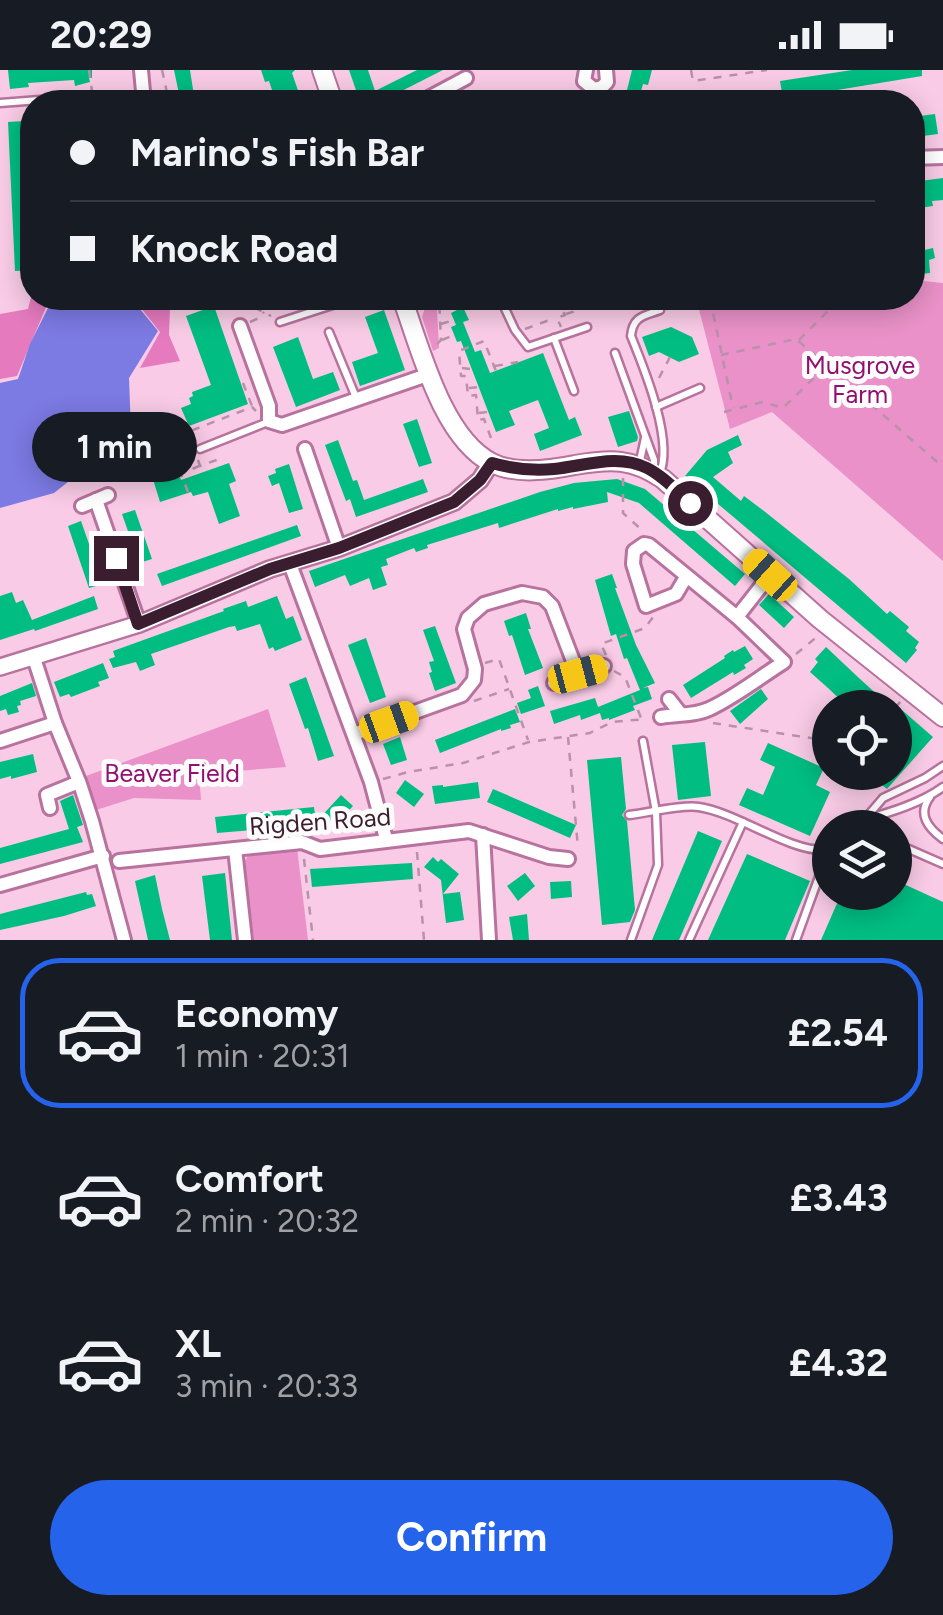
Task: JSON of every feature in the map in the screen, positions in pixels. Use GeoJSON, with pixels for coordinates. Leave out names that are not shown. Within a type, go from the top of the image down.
{"type":"FeatureCollection","features":[{"type":"Feature","properties":{"kind":"main road"},"geometry":{"type":"LineString","coordinates":[[411,310],[448,418],[465,441],[492,463],[516,470],[557,469],[611,460],[643,469],[942,719]]}},
{"type":"Feature","properties":{"kind":"street"},"geometry":{"type":"LineString","coordinates":[[444,90],[466,78]]}},
{"type":"Feature","properties":{"kind":"street"},"geometry":{"type":"LineString","coordinates":[[240,326],[269,406],[269,422],[282,425],[430,374]]}},
{"type":"Feature","properties":{"kind":"street"},"geometry":{"type":"LineString","coordinates":[[305,448],[339,548]]}},
{"type":"Feature","properties":{"kind":"street"},"geometry":{"type":"LineString","coordinates":[[0,667],[138,624],[270,569],[339,548],[454,502],[480,480],[492,463]]}},
{"type":"Feature","properties":{"kind":"street"},"geometry":{"type":"LineString","coordinates":[[82,506],[102,497],[138,624]]}},
{"type":"Feature","properties":{"kind":"street"},"geometry":{"type":"LineString","coordinates":[[662,717],[708,709],[790,658],[649,545],[634,551],[633,564],[646,606],[676,594],[686,576]]}},
{"type":"Feature","properties":{"kind":"street"},"geometry":{"type":"LineString","coordinates":[[290,564],[372,782],[386,839]]}},
{"type":"Feature","properties":{"kind":"street"},"geometry":{"type":"LineString","coordinates":[[737,618],[770,575]]}},
{"type":"Feature","properties":{"kind":"street"},"geometry":{"type":"LineString","coordinates":[[354,734],[460,696],[474,680],[474,664],[464,629],[468,618],[484,604],[522,593],[543,596],[552,606],[578,674]]}},
{"type":"Feature","properties":{"kind":"street"},"geometry":{"type":"LineString","coordinates":[[34,658],[55,724],[82,782],[124,940]]}},
{"type":"Feature","properties":{"kind":"street"},"geometry":{"type":"LineString","coordinates":[[554,683],[604,666]]}},
{"type":"Feature","properties":{"kind":"street"},"geometry":{"type":"LineString","coordinates":[[669,699],[680,713]]}},
{"type":"Feature","properties":{"kind":"street"},"geometry":{"type":"LineString","coordinates":[[0,741],[55,724]]}},
{"type":"Feature","properties":{"kind":"street"},"geometry":{"type":"LineString","coordinates":[[50,808],[48,794],[82,782]]}},
{"type":"Feature","properties":{"kind":"street","name":"Rigden Road"},"geometry":{"type":"LineString","coordinates":[[128,865],[302,842],[320,848],[469,831],[568,859]]}},
{"type":"Feature","properties":{"kind":"street"},"geometry":{"type":"LineString","coordinates":[[483,835],[489,940]]}},
{"type":"Feature","properties":{"kind":"street"},"geometry":{"type":"LineString","coordinates":[[235,849],[245,940]]}},
{"type":"Feature","properties":{"kind":"street"},"geometry":{"type":"LineString","coordinates":[[0,884],[103,856]]}},
{"type":"Feature","properties":{"kind":"lane"},"geometry":{"type":"LineString","coordinates":[[280,322],[317,310]]}},
{"type":"Feature","properties":{"kind":"lane"},"geometry":{"type":"LineString","coordinates":[[506,310],[528,347],[587,327]]}},
{"type":"Feature","properties":{"kind":"lane"},"geometry":{"type":"LineString","coordinates":[[643,469],[663,467],[664,443],[651,384],[632,336],[632,324],[660,310]]}},
{"type":"Feature","properties":{"kind":"lane"},"geometry":{"type":"LineString","coordinates":[[329,332],[358,400]]}},
{"type":"Feature","properties":{"kind":"lane"},"geometry":{"type":"LineString","coordinates":[[554,338],[574,391]]}},
{"type":"Feature","properties":{"kind":"lane"},"geometry":{"type":"LineString","coordinates":[[615,353],[654,460],[643,469]]}},
{"type":"Feature","properties":{"kind":"lane"},"geometry":{"type":"LineString","coordinates":[[656,406],[700,388]]}},
{"type":"Feature","properties":{"kind":"lane"},"geometry":{"type":"LineString","coordinates":[[197,449],[269,422]]}},
{"type":"Feature","properties":{"kind":"lane"},"geometry":{"type":"LineString","coordinates":[[643,469],[645,437]]}},
{"type":"Feature","properties":{"kind":"lane"},"geometry":{"type":"LineString","coordinates":[[631,940],[658,866],[656,812],[643,741]]}},
{"type":"Feature","properties":{"kind":"lane"},"geometry":{"type":"LineString","coordinates":[[873,810],[884,798],[943,766]]}},
{"type":"Feature","properties":{"kind":"lane"},"geometry":{"type":"LineString","coordinates":[[897,810],[943,787]]}},
{"type":"Feature","properties":{"kind":"lane"},"geometry":{"type":"LineString","coordinates":[[930,796],[925,804],[925,819],[943,839]]}},
{"type":"Feature","properties":{"kind":"lane"},"geometry":{"type":"LineString","coordinates":[[629,815],[698,806],[812,851]]}},
{"type":"Feature","properties":{"kind":"lane"},"geometry":{"type":"LineString","coordinates":[[689,940],[743,822]]}},
{"type":"Feature","properties":{"kind":"lane"},"geometry":{"type":"LineString","coordinates":[[912,850],[943,864]]}},
{"type":"Feature","properties":{"kind":"lane"},"geometry":{"type":"LineString","coordinates":[[796,940],[812,895]]}},
{"type":"Feature","properties":{"kind":"path"},"geometry":{"type":"LineString","coordinates":[[690,70],[694,81],[767,70]]}},
{"type":"Feature","properties":{"kind":"path"},"geometry":{"type":"LineString","coordinates":[[262,310],[280,322]]}},
{"type":"Feature","properties":{"kind":"path"},"geometry":{"type":"LineString","coordinates":[[439,310],[441,340]]}},
{"type":"Feature","properties":{"kind":"path"},"geometry":{"type":"LineString","coordinates":[[562,310],[565,315]]}},
{"type":"Feature","properties":{"kind":"path"},"geometry":{"type":"LineString","coordinates":[[517,332],[579,310]]}},
{"type":"Feature","properties":{"kind":"path"},"geometry":{"type":"LineString","coordinates":[[712,310],[734,409]]}},
{"type":"Feature","properties":{"kind":"path"},"geometry":{"type":"LineString","coordinates":[[798,341],[829,310]]}},
{"type":"Feature","properties":{"kind":"path"},"geometry":{"type":"LineString","coordinates":[[240,326],[265,311]]}},
{"type":"Feature","properties":{"kind":"path"},"geometry":{"type":"LineString","coordinates":[[557,318],[564,334]]}},
{"type":"Feature","properties":{"kind":"path"},"geometry":{"type":"LineString","coordinates":[[440,324],[454,320]]}},
{"type":"Feature","properties":{"kind":"path"},"geometry":{"type":"LineString","coordinates":[[422,351],[454,334]]}},
{"type":"Feature","properties":{"kind":"path"},"geometry":{"type":"LineString","coordinates":[[721,355],[796,339],[943,468]]}},
{"type":"Feature","properties":{"kind":"path"},"geometry":{"type":"LineString","coordinates":[[478,392],[468,396],[459,351],[484,341],[495,368],[518,362]]}},
{"type":"Feature","properties":{"kind":"path"},"geometry":{"type":"LineString","coordinates":[[651,384],[658,382],[670,357]]}},
{"type":"Feature","properties":{"kind":"path"},"geometry":{"type":"LineString","coordinates":[[724,412],[762,402],[783,408],[826,366]]}},
{"type":"Feature","properties":{"kind":"path"},"geometry":{"type":"LineString","coordinates":[[460,368],[471,369]]}},
{"type":"Feature","properties":{"kind":"path"},"geometry":{"type":"LineString","coordinates":[[242,383],[252,407],[269,422]]}},
{"type":"Feature","properties":{"kind":"path"},"geometry":{"type":"LineString","coordinates":[[467,388],[478,392]]}},
{"type":"Feature","properties":{"kind":"path"},"geometry":{"type":"LineString","coordinates":[[478,392],[478,420],[484,419],[491,438]]}},
{"type":"Feature","properties":{"kind":"path"},"geometry":{"type":"LineString","coordinates":[[212,422],[252,407]]}},
{"type":"Feature","properties":{"kind":"path"},"geometry":{"type":"LineString","coordinates":[[477,412],[488,412]]}},
{"type":"Feature","properties":{"kind":"path"},"geometry":{"type":"LineString","coordinates":[[178,443],[190,438]]}},
{"type":"Feature","properties":{"kind":"path"},"geometry":{"type":"LineString","coordinates":[[174,458],[197,449]]}},
{"type":"Feature","properties":{"kind":"path"},"geometry":{"type":"LineString","coordinates":[[181,474],[200,466]]}},
{"type":"Feature","properties":{"kind":"path"},"geometry":{"type":"LineString","coordinates":[[643,469],[624,513],[648,536],[649,545]]}},
{"type":"Feature","properties":{"kind":"path"},"geometry":{"type":"LineString","coordinates":[[172,474],[180,470],[188,492]]}},
{"type":"Feature","properties":{"kind":"path"},"geometry":{"type":"LineString","coordinates":[[176,486],[184,483]]}},
{"type":"Feature","properties":{"kind":"path"},"geometry":{"type":"LineString","coordinates":[[642,720],[625,676],[614,671],[601,644],[644,628],[655,614],[653,604]]}},
{"type":"Feature","properties":{"kind":"path"},"geometry":{"type":"LineString","coordinates":[[790,658],[823,630]]}},
{"type":"Feature","properties":{"kind":"path"},"geometry":{"type":"LineString","coordinates":[[474,664],[500,659],[529,742]]}},
{"type":"Feature","properties":{"kind":"path"},"geometry":{"type":"LineString","coordinates":[[460,696],[463,704],[510,688]]}},
{"type":"Feature","properties":{"kind":"path"},"geometry":{"type":"LineString","coordinates":[[680,713],[698,721],[812,738]]}},
{"type":"Feature","properties":{"kind":"path"},"geometry":{"type":"LineString","coordinates":[[372,782],[463,763],[529,742],[590,733],[612,722],[662,717]]}},
{"type":"Feature","properties":{"kind":"path"},"geometry":{"type":"LineString","coordinates":[[568,735],[580,846],[568,859]]}},
{"type":"Feature","properties":{"kind":"path"},"geometry":{"type":"LineString","coordinates":[[416,838],[424,940]]}},
{"type":"Feature","properties":{"kind":"path"},"geometry":{"type":"LineString","coordinates":[[302,842],[312,940]]}},
{"type":"Feature","properties":{"kind":"green space","name":"Musgrove Farm"},"geometry":{"type":"Polygon","coordinates":[[[925,281],[943,283],[943,561],[772,412],[730,429],[699,310],[925,310],[925,281]]]}},
{"type":"Feature","properties":{"kind":"green space"},"geometry":{"type":"Polygon","coordinates":[[[424,310],[437,310],[439,348],[433,351],[422,317],[424,310]]]}},
{"type":"Feature","properties":{"kind":"green space","name":"Beaver Field"},"geometry":{"type":"Polygon","coordinates":[[[268,709],[286,767],[199,774],[201,800],[134,798],[96,810],[86,776],[268,709]]]}},
{"type":"Feature","properties":{"kind":"green space"},"geometry":{"type":"Polygon","coordinates":[[[297,848],[308,940],[254,940],[244,862],[249,854],[297,848]]]}},
{"type":"Feature","properties":{"kind":"shaded area"},"geometry":{"type":"Polygon","coordinates":[[[45,310],[17,376],[0,379],[0,314],[45,310]]]}},
{"type":"Feature","properties":{"kind":"shaded area"},"geometry":{"type":"Polygon","coordinates":[[[47,310],[141,310],[158,331],[129,378],[131,432],[54,493],[0,508],[0,383],[18,379],[47,310]]]}},
{"type":"Feature","properties":{"kind":"shaded area"},"geometry":{"type":"Polygon","coordinates":[[[143,310],[170,310],[169,335],[180,361],[140,368],[160,332],[143,310]]]}},
{"type":"Feature","properties":{"kind":"building"},"geometry":{"type":"Polygon","coordinates":[[[8,70],[92,70],[92,78],[75,86],[74,80],[28,83],[29,87],[10,89],[8,70]]]}},
{"type":"Feature","properties":{"kind":"building"},"geometry":{"type":"Polygon","coordinates":[[[174,70],[190,70],[193,90],[178,90],[174,70]]]}},
{"type":"Feature","properties":{"kind":"building"},"geometry":{"type":"Polygon","coordinates":[[[261,70],[295,70],[292,73],[298,90],[272,90],[269,81],[265,82],[261,70]]]}},
{"type":"Feature","properties":{"kind":"building"},"geometry":{"type":"Polygon","coordinates":[[[349,70],[368,70],[375,90],[356,90],[349,70]]]}},
{"type":"Feature","properties":{"kind":"building"},"geometry":{"type":"Polygon","coordinates":[[[417,70],[443,70],[404,90],[377,90],[417,70]]]}},
{"type":"Feature","properties":{"kind":"building"},"geometry":{"type":"Polygon","coordinates":[[[632,70],[652,70],[648,85],[643,84],[641,90],[627,90],[632,70]]]}},
{"type":"Feature","properties":{"kind":"building"},"geometry":{"type":"Polygon","coordinates":[[[852,70],[922,70],[922,76],[837,90],[782,90],[780,81],[852,70]]]}},
{"type":"Feature","properties":{"kind":"building"},"geometry":{"type":"Polygon","coordinates":[[[935,114],[938,134],[925,136],[925,115],[935,114]]]}},
{"type":"Feature","properties":{"kind":"building"},"geometry":{"type":"Polygon","coordinates":[[[20,121],[20,271],[15,271],[8,122],[20,121]]]}},
{"type":"Feature","properties":{"kind":"building"},"geometry":{"type":"Polygon","coordinates":[[[943,178],[943,200],[932,201],[933,206],[925,207],[925,180],[943,178]]]}},
{"type":"Feature","properties":{"kind":"building"},"geometry":{"type":"Polygon","coordinates":[[[933,248],[935,258],[929,260],[930,273],[925,274],[925,250],[933,248]]]}},
{"type":"Feature","properties":{"kind":"building"},"geometry":{"type":"Polygon","coordinates":[[[215,310],[248,404],[189,426],[181,408],[191,404],[192,392],[211,385],[186,316],[215,310]]]}},
{"type":"Feature","properties":{"kind":"building"},"geometry":{"type":"Polygon","coordinates":[[[384,310],[405,370],[360,386],[352,362],[378,353],[365,317],[384,310]]]}},
{"type":"Feature","properties":{"kind":"building"},"geometry":{"type":"Polygon","coordinates":[[[464,310],[469,320],[463,322],[475,352],[481,350],[490,373],[543,353],[569,420],[575,417],[582,435],[540,451],[534,434],[549,428],[538,400],[509,411],[515,425],[496,432],[461,341],[457,342],[451,327],[456,325],[451,313],[464,310]]]}},
{"type":"Feature","properties":{"kind":"building"},"geometry":{"type":"Polygon","coordinates":[[[671,327],[692,337],[699,354],[679,362],[659,352],[649,356],[642,337],[671,327]]]}},
{"type":"Feature","properties":{"kind":"building"},"geometry":{"type":"Polygon","coordinates":[[[298,337],[313,379],[333,372],[340,390],[296,407],[273,347],[298,337]]]}},
{"type":"Feature","properties":{"kind":"building"},"geometry":{"type":"Polygon","coordinates":[[[629,411],[637,441],[618,447],[608,417],[629,411]]]}},
{"type":"Feature","properties":{"kind":"building"},"geometry":{"type":"Polygon","coordinates":[[[417,419],[432,463],[419,467],[403,424],[417,419]]]}},
{"type":"Feature","properties":{"kind":"building"},"geometry":{"type":"Polygon","coordinates":[[[180,425],[184,437],[176,440],[181,453],[173,455],[181,480],[229,463],[236,481],[229,484],[240,516],[219,524],[208,492],[193,496],[191,492],[160,502],[152,476],[158,474],[154,461],[160,459],[156,446],[166,443],[162,430],[180,425]]]}},
{"type":"Feature","properties":{"kind":"building"},"geometry":{"type":"Polygon","coordinates":[[[738,435],[742,445],[728,452],[733,463],[713,477],[741,501],[744,496],[764,511],[887,614],[890,611],[909,627],[906,631],[919,642],[906,663],[685,476],[707,450],[738,435]]]}},
{"type":"Feature","properties":{"kind":"building"},"geometry":{"type":"Polygon","coordinates":[[[338,440],[364,500],[423,479],[428,492],[356,517],[325,445],[338,440]]]}},
{"type":"Feature","properties":{"kind":"building"},"geometry":{"type":"Polygon","coordinates":[[[289,464],[303,509],[289,513],[279,483],[272,486],[268,476],[289,464]]]}},
{"type":"Feature","properties":{"kind":"building"},"geometry":{"type":"Polygon","coordinates":[[[617,479],[645,489],[745,574],[735,586],[639,503],[607,492],[608,502],[558,509],[499,528],[498,523],[386,559],[388,565],[381,567],[387,585],[373,590],[369,578],[350,586],[345,575],[315,587],[309,571],[540,492],[574,483],[617,479]]]}},
{"type":"Feature","properties":{"kind":"building"},"geometry":{"type":"Polygon","coordinates":[[[135,510],[152,559],[139,563],[122,514],[135,510]]]}},
{"type":"Feature","properties":{"kind":"building"},"geometry":{"type":"Polygon","coordinates":[[[81,521],[103,584],[89,588],[68,526],[81,521]]]}},
{"type":"Feature","properties":{"kind":"building"},"geometry":{"type":"Polygon","coordinates":[[[297,525],[301,536],[162,586],[157,574],[297,525]]]}},
{"type":"Feature","properties":{"kind":"building"},"geometry":{"type":"Polygon","coordinates":[[[612,574],[636,645],[655,683],[643,688],[648,687],[652,699],[609,720],[602,720],[600,713],[554,724],[550,711],[595,698],[598,707],[640,690],[616,634],[611,636],[595,580],[612,574]]]}},
{"type":"Feature","properties":{"kind":"building"},"geometry":{"type":"Polygon","coordinates":[[[12,592],[16,603],[23,600],[32,620],[94,596],[98,609],[0,640],[0,596],[12,592]]]}},
{"type":"Feature","properties":{"kind":"building"},"geometry":{"type":"Polygon","coordinates":[[[769,594],[794,617],[784,628],[759,605],[769,594]]]}},
{"type":"Feature","properties":{"kind":"building"},"geometry":{"type":"Polygon","coordinates":[[[277,596],[286,619],[293,616],[302,640],[275,651],[273,647],[269,649],[260,624],[237,631],[235,626],[229,627],[151,654],[155,665],[140,671],[136,662],[113,668],[109,659],[115,657],[113,651],[223,609],[246,601],[248,607],[277,596]]]}},
{"type":"Feature","properties":{"kind":"building"},"geometry":{"type":"Polygon","coordinates":[[[526,613],[543,668],[525,675],[504,621],[526,613]]]}},
{"type":"Feature","properties":{"kind":"building"},"geometry":{"type":"Polygon","coordinates":[[[435,626],[456,683],[435,691],[429,673],[429,662],[434,661],[423,630],[435,626]]]}},
{"type":"Feature","properties":{"kind":"building"},"geometry":{"type":"Polygon","coordinates":[[[366,638],[386,697],[370,703],[348,645],[366,638]]]}},
{"type":"Feature","properties":{"kind":"building"},"geometry":{"type":"Polygon","coordinates":[[[745,646],[753,659],[744,665],[746,668],[691,698],[683,685],[733,650],[745,646]]]}},
{"type":"Feature","properties":{"kind":"building"},"geometry":{"type":"Polygon","coordinates":[[[826,647],[873,690],[830,690],[810,672],[818,662],[815,659],[826,647]]]}},
{"type":"Feature","properties":{"kind":"building"},"geometry":{"type":"Polygon","coordinates":[[[103,663],[109,678],[98,682],[100,686],[60,697],[54,682],[103,663]]]}},
{"type":"Feature","properties":{"kind":"building"},"geometry":{"type":"Polygon","coordinates":[[[306,677],[334,756],[318,761],[289,684],[306,677]]]}},
{"type":"Feature","properties":{"kind":"building"},"geometry":{"type":"Polygon","coordinates":[[[32,683],[36,696],[20,701],[19,712],[8,715],[6,709],[0,711],[0,696],[32,683]]]}},
{"type":"Feature","properties":{"kind":"building"},"geometry":{"type":"Polygon","coordinates":[[[538,686],[545,706],[521,714],[517,703],[531,698],[528,690],[538,686]]]}},
{"type":"Feature","properties":{"kind":"building"},"geometry":{"type":"Polygon","coordinates":[[[761,689],[768,699],[740,724],[730,711],[761,689]]]}},
{"type":"Feature","properties":{"kind":"building"},"geometry":{"type":"Polygon","coordinates":[[[515,709],[520,722],[510,725],[511,728],[440,753],[435,740],[515,709]]]}},
{"type":"Feature","properties":{"kind":"building"},"geometry":{"type":"Polygon","coordinates":[[[912,719],[933,737],[912,761],[912,719]]]}},
{"type":"Feature","properties":{"kind":"building"},"geometry":{"type":"Polygon","coordinates":[[[400,737],[407,760],[391,765],[383,744],[400,737]]]}},
{"type":"Feature","properties":{"kind":"building"},"geometry":{"type":"Polygon","coordinates":[[[705,742],[711,796],[678,800],[672,745],[705,742]]]}},
{"type":"Feature","properties":{"kind":"building"},"geometry":{"type":"Polygon","coordinates":[[[768,743],[812,763],[812,790],[830,792],[822,810],[812,810],[810,836],[739,805],[747,788],[763,795],[775,767],[760,760],[768,743]]]}},
{"type":"Feature","properties":{"kind":"building"},"geometry":{"type":"Polygon","coordinates":[[[33,754],[37,772],[0,779],[0,762],[33,754]]]}},
{"type":"Feature","properties":{"kind":"building"},"geometry":{"type":"Polygon","coordinates":[[[621,757],[626,809],[622,815],[627,821],[635,910],[630,922],[602,925],[587,760],[621,757]]]}},
{"type":"Feature","properties":{"kind":"building"},"geometry":{"type":"Polygon","coordinates":[[[405,780],[424,794],[414,807],[396,793],[405,780]]]}},
{"type":"Feature","properties":{"kind":"building"},"geometry":{"type":"Polygon","coordinates":[[[478,782],[480,798],[435,804],[432,786],[478,782]]]}},
{"type":"Feature","properties":{"kind":"building"},"geometry":{"type":"Polygon","coordinates":[[[493,789],[576,825],[570,838],[487,802],[493,789]]]}},
{"type":"Feature","properties":{"kind":"building"},"geometry":{"type":"Polygon","coordinates":[[[73,795],[83,825],[77,827],[83,842],[0,864],[0,848],[69,829],[60,801],[73,795]]]}},
{"type":"Feature","properties":{"kind":"building"},"geometry":{"type":"Polygon","coordinates":[[[341,795],[353,806],[333,827],[327,821],[217,833],[215,817],[314,807],[316,822],[341,795]]]}},
{"type":"Feature","properties":{"kind":"building"},"geometry":{"type":"Polygon","coordinates":[[[698,831],[722,841],[679,940],[652,940],[698,831]]]}},
{"type":"Feature","properties":{"kind":"building"},"geometry":{"type":"Polygon","coordinates":[[[747,854],[810,881],[785,940],[708,940],[747,854]]]}},
{"type":"Feature","properties":{"kind":"building"},"geometry":{"type":"Polygon","coordinates":[[[433,857],[459,874],[443,894],[460,892],[464,920],[446,923],[441,880],[424,867],[433,857]]]}},
{"type":"Feature","properties":{"kind":"building"},"geometry":{"type":"Polygon","coordinates":[[[412,863],[413,879],[312,887],[310,869],[412,863]]]}},
{"type":"Feature","properties":{"kind":"building"},"geometry":{"type":"Polygon","coordinates":[[[225,873],[232,940],[210,940],[202,876],[225,873]]]}},
{"type":"Feature","properties":{"kind":"building"},"geometry":{"type":"Polygon","coordinates":[[[525,873],[535,886],[518,901],[507,886],[525,873]]]}},
{"type":"Feature","properties":{"kind":"building"},"geometry":{"type":"Polygon","coordinates":[[[155,875],[170,940],[148,940],[135,881],[155,875]]]}},
{"type":"Feature","properties":{"kind":"building"},"geometry":{"type":"Polygon","coordinates":[[[571,881],[572,897],[551,899],[550,882],[571,881]]]}},
{"type":"Feature","properties":{"kind":"building"},"geometry":{"type":"Polygon","coordinates":[[[912,888],[943,902],[943,940],[821,940],[834,910],[912,910],[912,888]]]}},
{"type":"Feature","properties":{"kind":"building"},"geometry":{"type":"Polygon","coordinates":[[[86,892],[92,894],[96,906],[0,930],[0,914],[86,892]]]}},
{"type":"Feature","properties":{"kind":"building"},"geometry":{"type":"Polygon","coordinates":[[[527,914],[529,940],[513,940],[509,917],[527,914]]]}},
{"type":"Feature","properties":{"kind":"route"},"geometry":{"type":"LineString","coordinates":[[116,558],[138,624],[270,569],[339,548],[454,502],[480,480],[492,463],[516,470],[557,469],[611,460],[632,462],[648,468],[690,503]]}}]}
